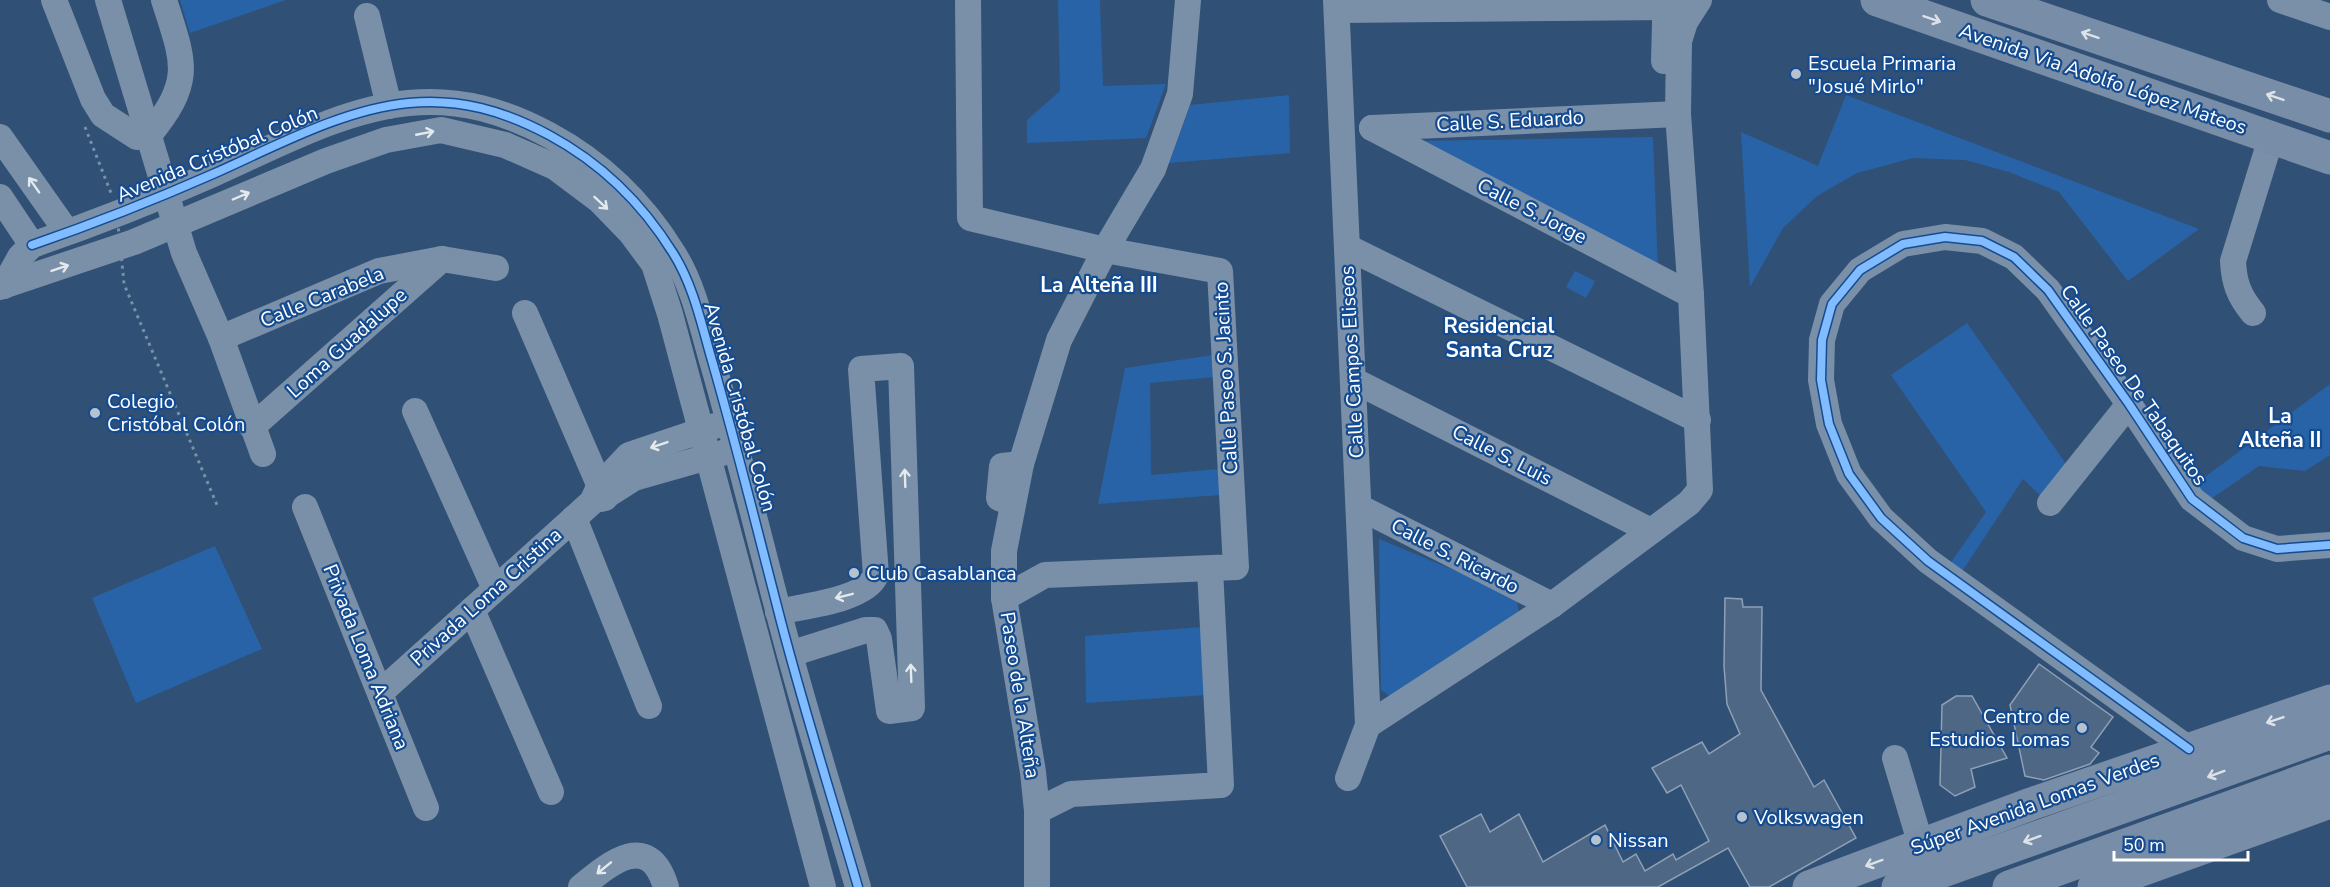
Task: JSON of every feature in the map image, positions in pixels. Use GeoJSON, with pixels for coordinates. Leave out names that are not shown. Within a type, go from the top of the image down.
{"type":"FeatureCollection","features":[{"type":"Feature","properties":{"kind":"main road","name":"Avenida Via Adolfo López Mateos"},"geometry":{"type":"LineString","coordinates":[[1877,0],[2330,158]]}},
{"type":"Feature","properties":{"kind":"main road","name":"Avenida Via Adolfo López Mateos"},"geometry":{"type":"LineString","coordinates":[[1987,0],[2330,116]]}},
{"type":"Feature","properties":{"kind":"main road","name":"Súper Avenida Lomas Verdes"},"geometry":{"type":"LineString","coordinates":[[1809,887],[2189,749],[2330,701]]}},
{"type":"Feature","properties":{"kind":"main road","name":"Súper Avenida Lomas Verdes"},"geometry":{"type":"LineString","coordinates":[[1898,887],[2330,733]]}},
{"type":"Feature","properties":{"kind":"main road"},"geometry":{"type":"LineString","coordinates":[[2009,887],[2330,771]]}},
{"type":"Feature","properties":{"kind":"main road"},"geometry":{"type":"LineString","coordinates":[[2276,790],[2330,790]]}},
{"type":"Feature","properties":{"kind":"main road"},"geometry":{"type":"LineString","coordinates":[[2094,887],[2330,802]]}},
{"type":"Feature","properties":{"kind":"street"},"geometry":{"type":"LineString","coordinates":[[54,0],[93,99],[102,115],[137,137],[149,135],[166,115],[177,93],[183,71],[181,52],[164,0]]}},
{"type":"Feature","properties":{"kind":"street"},"geometry":{"type":"LineString","coordinates":[[108,0],[184,253],[221,338],[263,454]]}},
{"type":"Feature","properties":{"kind":"street"},"geometry":{"type":"LineString","coordinates":[[968,0],[970,218],[1105,250]]}},
{"type":"Feature","properties":{"kind":"street","name":"Paseo de la Alteña"},"geometry":{"type":"LineString","coordinates":[[1037,887],[1033,772],[1004,598],[1004,551],[1021,464],[1059,340],[1105,250],[1153,169],[1180,94],[1188,0]]}},
{"type":"Feature","properties":{"kind":"street"},"geometry":{"type":"LineString","coordinates":[[1671,114],[1678,41],[1685,22],[1699,0]]}},
{"type":"Feature","properties":{"kind":"street"},"geometry":{"type":"LineString","coordinates":[[2280,0],[2325,12]]}},
{"type":"Feature","properties":{"kind":"street"},"geometry":{"type":"LineString","coordinates":[[1336,5],[1672,3],[1664,34],[1692,417],[1689,502],[1552,605],[1368,725]]}},
{"type":"Feature","properties":{"kind":"street","name":"Calle Campos Eliseos"},"geometry":{"type":"LineString","coordinates":[[1336,5],[1368,725],[1348,778]]}},
{"type":"Feature","properties":{"kind":"street"},"geometry":{"type":"LineString","coordinates":[[367,16],[389,106]]}},
{"type":"Feature","properties":{"kind":"street","name":"Avenida Cristóbal Colón"},"geometry":{"type":"LineString","coordinates":[[32,244],[168,194],[317,128],[389,106],[447,102],[513,116],[563,143],[607,174],[645,212],[675,256],[691,290],[737,448],[778,612],[858,887]]}},
{"type":"Feature","properties":{"kind":"street","name":"Calle S. Eduardo"},"geometry":{"type":"LineString","coordinates":[[1342,128],[1671,114]]}},
{"type":"Feature","properties":{"kind":"street","name":"Calle S. Jorge"},"geometry":{"type":"LineString","coordinates":[[1372,128],[1684,291]]}},
{"type":"Feature","properties":{"kind":"street"},"geometry":{"type":"LineString","coordinates":[[2,287],[134,242],[326,161],[386,140],[441,130],[505,145],[555,167],[599,200],[631,232],[654,264],[823,887]]}},
{"type":"Feature","properties":{"kind":"street"},"geometry":{"type":"LineString","coordinates":[[0,137],[67,232]]}},
{"type":"Feature","properties":{"kind":"street"},"geometry":{"type":"LineString","coordinates":[[2253,313],[2239,296],[2234,279],[2234,261],[2271,138]]}},
{"type":"Feature","properties":{"kind":"street"},"geometry":{"type":"LineString","coordinates":[[0,197],[32,244],[20,257],[2,287]]}},
{"type":"Feature","properties":{"kind":"street","name":"Calle Paseo De Tabaquitos"},"geometry":{"type":"LineString","coordinates":[[2189,749],[1928,561],[1881,518],[1849,474],[1829,424],[1821,380],[1822,340],[1832,304],[1860,270],[1903,244],[1945,237],[1982,241],[2014,257],[2048,290],[2129,404],[2192,499],[2243,538],[2277,549],[2330,545]]}},
{"type":"Feature","properties":{"kind":"street"},"geometry":{"type":"LineString","coordinates":[[1347,247],[1692,417]]}},
{"type":"Feature","properties":{"kind":"street","name":"Calle Paseo S. Jacinto"},"geometry":{"type":"LineString","coordinates":[[1105,250],[1220,271],[1236,567],[1210,569]]}},
{"type":"Feature","properties":{"kind":"street","name":"Calle Carabela"},"geometry":{"type":"LineString","coordinates":[[221,338],[379,271],[442,259],[496,268]]}},
{"type":"Feature","properties":{"kind":"street","name":"Loma Guadalupe"},"geometry":{"type":"LineString","coordinates":[[252,428],[442,259]]}},
{"type":"Feature","properties":{"kind":"street"},"geometry":{"type":"LineString","coordinates":[[525,314],[592,501],[649,706]]}},
{"type":"Feature","properties":{"kind":"street"},"geometry":{"type":"LineString","coordinates":[[778,612],[861,592],[873,584],[876,575],[861,369],[901,366],[912,708],[889,711],[879,639],[875,630],[866,630],[790,654]]}},
{"type":"Feature","properties":{"kind":"street","name":"Calle S. Luis"},"geometry":{"type":"LineString","coordinates":[[1353,380],[1651,531]]}},
{"type":"Feature","properties":{"kind":"street"},"geometry":{"type":"LineString","coordinates":[[2050,504],[2129,404]]}},
{"type":"Feature","properties":{"kind":"street"},"geometry":{"type":"LineString","coordinates":[[415,411],[495,589]]}},
{"type":"Feature","properties":{"kind":"street","name":"Privada Loma Cristina"},"geometry":{"type":"LineString","coordinates":[[381,692],[592,501],[629,455],[729,421]]}},
{"type":"Feature","properties":{"kind":"street","name":"Privada Loma Cristina"},"geometry":{"type":"LineString","coordinates":[[592,501],[634,478],[737,448]]}},
{"type":"Feature","properties":{"kind":"street","name":"Privada Loma Adriana"},"geometry":{"type":"LineString","coordinates":[[305,507],[426,808]]}},
{"type":"Feature","properties":{"kind":"street","name":"Calle S. Ricardo"},"geometry":{"type":"LineString","coordinates":[[1359,507],[1552,605]]}},
{"type":"Feature","properties":{"kind":"street"},"geometry":{"type":"LineString","coordinates":[[1004,551],[1045,575]]}},
{"type":"Feature","properties":{"kind":"street"},"geometry":{"type":"LineString","coordinates":[[1004,598],[1045,575],[1210,569],[1221,785],[1071,794],[1036,811]]}},
{"type":"Feature","properties":{"kind":"street"},"geometry":{"type":"LineString","coordinates":[[472,610],[551,792]]}},
{"type":"Feature","properties":{"kind":"street"},"geometry":{"type":"LineString","coordinates":[[1895,758],[1921,845]]}},
{"type":"Feature","properties":{"kind":"street"},"geometry":{"type":"LineString","coordinates":[[1033,772],[1071,794]]}},
{"type":"Feature","properties":{"kind":"street"},"geometry":{"type":"LineString","coordinates":[[581,887],[614,860],[630,854],[650,860],[662,875],[666,887]]}},
{"type":"Feature","properties":{"kind":"path"},"geometry":{"type":"LineString","coordinates":[[116,206],[124,284],[217,505]]}},
{"type":"Feature","properties":{"kind":"shaded area"},"geometry":{"type":"Polygon","coordinates":[[[180,0],[286,0],[190,33],[180,0]]]}},
{"type":"Feature","properties":{"kind":"shaded area"},"geometry":{"type":"Polygon","coordinates":[[[1058,0],[1100,0],[1103,86],[1166,84],[1146,138],[1027,143],[1027,120],[1060,91],[1058,0]]]}},
{"type":"Feature","properties":{"kind":"shaded area"},"geometry":{"type":"Polygon","coordinates":[[[1289,95],[1290,153],[1169,163],[1190,105],[1289,95]]]}},
{"type":"Feature","properties":{"kind":"shaded area"},"geometry":{"type":"Polygon","coordinates":[[[1846,95],[2199,229],[2128,281],[2059,192],[2009,172],[1965,160],[1913,158],[1857,173],[1817,196],[1783,228],[1750,287],[1741,132],[1818,166],[1846,95]]]}},
{"type":"Feature","properties":{"kind":"shaded area"},"geometry":{"type":"Polygon","coordinates":[[[1653,137],[1658,271],[1419,141],[1653,137]]]}},
{"type":"Feature","properties":{"kind":"shaded area"},"geometry":{"type":"Polygon","coordinates":[[[1575,271],[1595,281],[1586,298],[1566,287],[1575,271]]]}},
{"type":"Feature","properties":{"kind":"shaded area"},"geometry":{"type":"Polygon","coordinates":[[[1967,323],[2069,468],[2045,500],[2023,479],[1959,576],[1947,568],[1986,512],[1891,375],[1967,323]]]}},
{"type":"Feature","properties":{"kind":"shaded area"},"geometry":{"type":"Polygon","coordinates":[[[1213,355],[1214,377],[1150,383],[1151,475],[1219,469],[1220,495],[1098,504],[1125,368],[1213,355]]]}},
{"type":"Feature","properties":{"kind":"shaded area"},"geometry":{"type":"Polygon","coordinates":[[[2330,384],[2330,455],[2305,471],[2259,466],[2205,503],[2190,488],[2330,384]]]}},
{"type":"Feature","properties":{"kind":"shaded area"},"geometry":{"type":"Polygon","coordinates":[[[1379,539],[1517,599],[1519,616],[1391,697],[1381,690],[1379,539]]]}},
{"type":"Feature","properties":{"kind":"shaded area"},"geometry":{"type":"Polygon","coordinates":[[[215,546],[262,649],[136,703],[92,598],[215,546]]]}},
{"type":"Feature","properties":{"kind":"shaded area"},"geometry":{"type":"Polygon","coordinates":[[[1203,627],[1207,695],[1086,703],[1085,636],[1203,627]]]}},
{"type":"Feature","properties":{"kind":"building"},"geometry":{"type":"Polygon","coordinates":[[[1725,598],[1742,599],[1743,607],[1762,607],[1761,690],[1814,787],[1824,780],[1856,838],[1769,887],[1750,887],[1728,848],[1658,887],[1467,887],[1440,836],[1481,814],[1490,832],[1519,814],[1543,862],[1605,825],[1623,862],[1636,854],[1645,871],[1673,854],[1676,860],[1709,841],[1681,785],[1667,793],[1652,768],[1702,742],[1709,754],[1740,734],[1727,704],[1724,666],[1725,598]]]}},
{"type":"Feature","properties":{"kind":"building","name":"Centro de Estudios Lomas"},"geometry":{"type":"Polygon","coordinates":[[[2039,664],[2113,717],[2091,747],[2099,753],[2090,764],[2044,780],[2025,776],[2010,705],[2039,664]]]}},
{"type":"Feature","properties":{"kind":"building"},"geometry":{"type":"Polygon","coordinates":[[[1956,696],[1972,696],[2007,758],[1971,769],[1975,787],[1955,796],[1940,785],[1942,705],[1956,696]]]}},
{"type":"Feature","properties":{"kind":"cycle path"},"geometry":{"type":"LineString","coordinates":[[32,245],[168,193],[334,121],[359,113],[409,103],[464,105],[498,113],[549,135],[603,171],[648,217],[673,253],[692,293],[730,424],[796,677],[858,887]]}},
{"type":"Feature","properties":{"kind":"cycle path"},"geometry":{"type":"LineString","coordinates":[[2189,749],[1928,561],[1881,518],[1849,474],[1829,424],[1821,380],[1822,340],[1832,304],[1860,270],[1903,244],[1945,237],[1982,241],[2014,257],[2048,290],[2129,404],[2192,499],[2243,538],[2277,549],[2330,545]]}},
{"type":"Feature","properties":{"kind":"place","name":"Escuela Primaria \"Josué Mirlo\""},"geometry":{"type":"Point","coordinates":[1796,74]}},
{"type":"Feature","properties":{"kind":"place","name":"Colegio Cristóbal Colón"},"geometry":{"type":"Point","coordinates":[95,413]}},
{"type":"Feature","properties":{"kind":"place","name":"Club Casablanca"},"geometry":{"type":"Point","coordinates":[854,573]}},
{"type":"Feature","properties":{"kind":"place","name":"Centro de Estudios Lomas"},"geometry":{"type":"Point","coordinates":[2082,728]}},
{"type":"Feature","properties":{"kind":"place","name":"Volkswagen"},"geometry":{"type":"Point","coordinates":[1742,817]}},
{"type":"Feature","properties":{"kind":"place","name":"Nissan"},"geometry":{"type":"Point","coordinates":[1596,840]}},
{"type":"Feature","properties":{"kind":"district","name":"La Alteña III"},"geometry":{"type":"Point","coordinates":[1099,285]}},
{"type":"Feature","properties":{"kind":"district","name":"Residencial Santa Cruz"},"geometry":{"type":"Point","coordinates":[1499,338]}},
{"type":"Feature","properties":{"kind":"district","name":"La Alteña II"},"geometry":{"type":"Point","coordinates":[2280,428]}}]}
